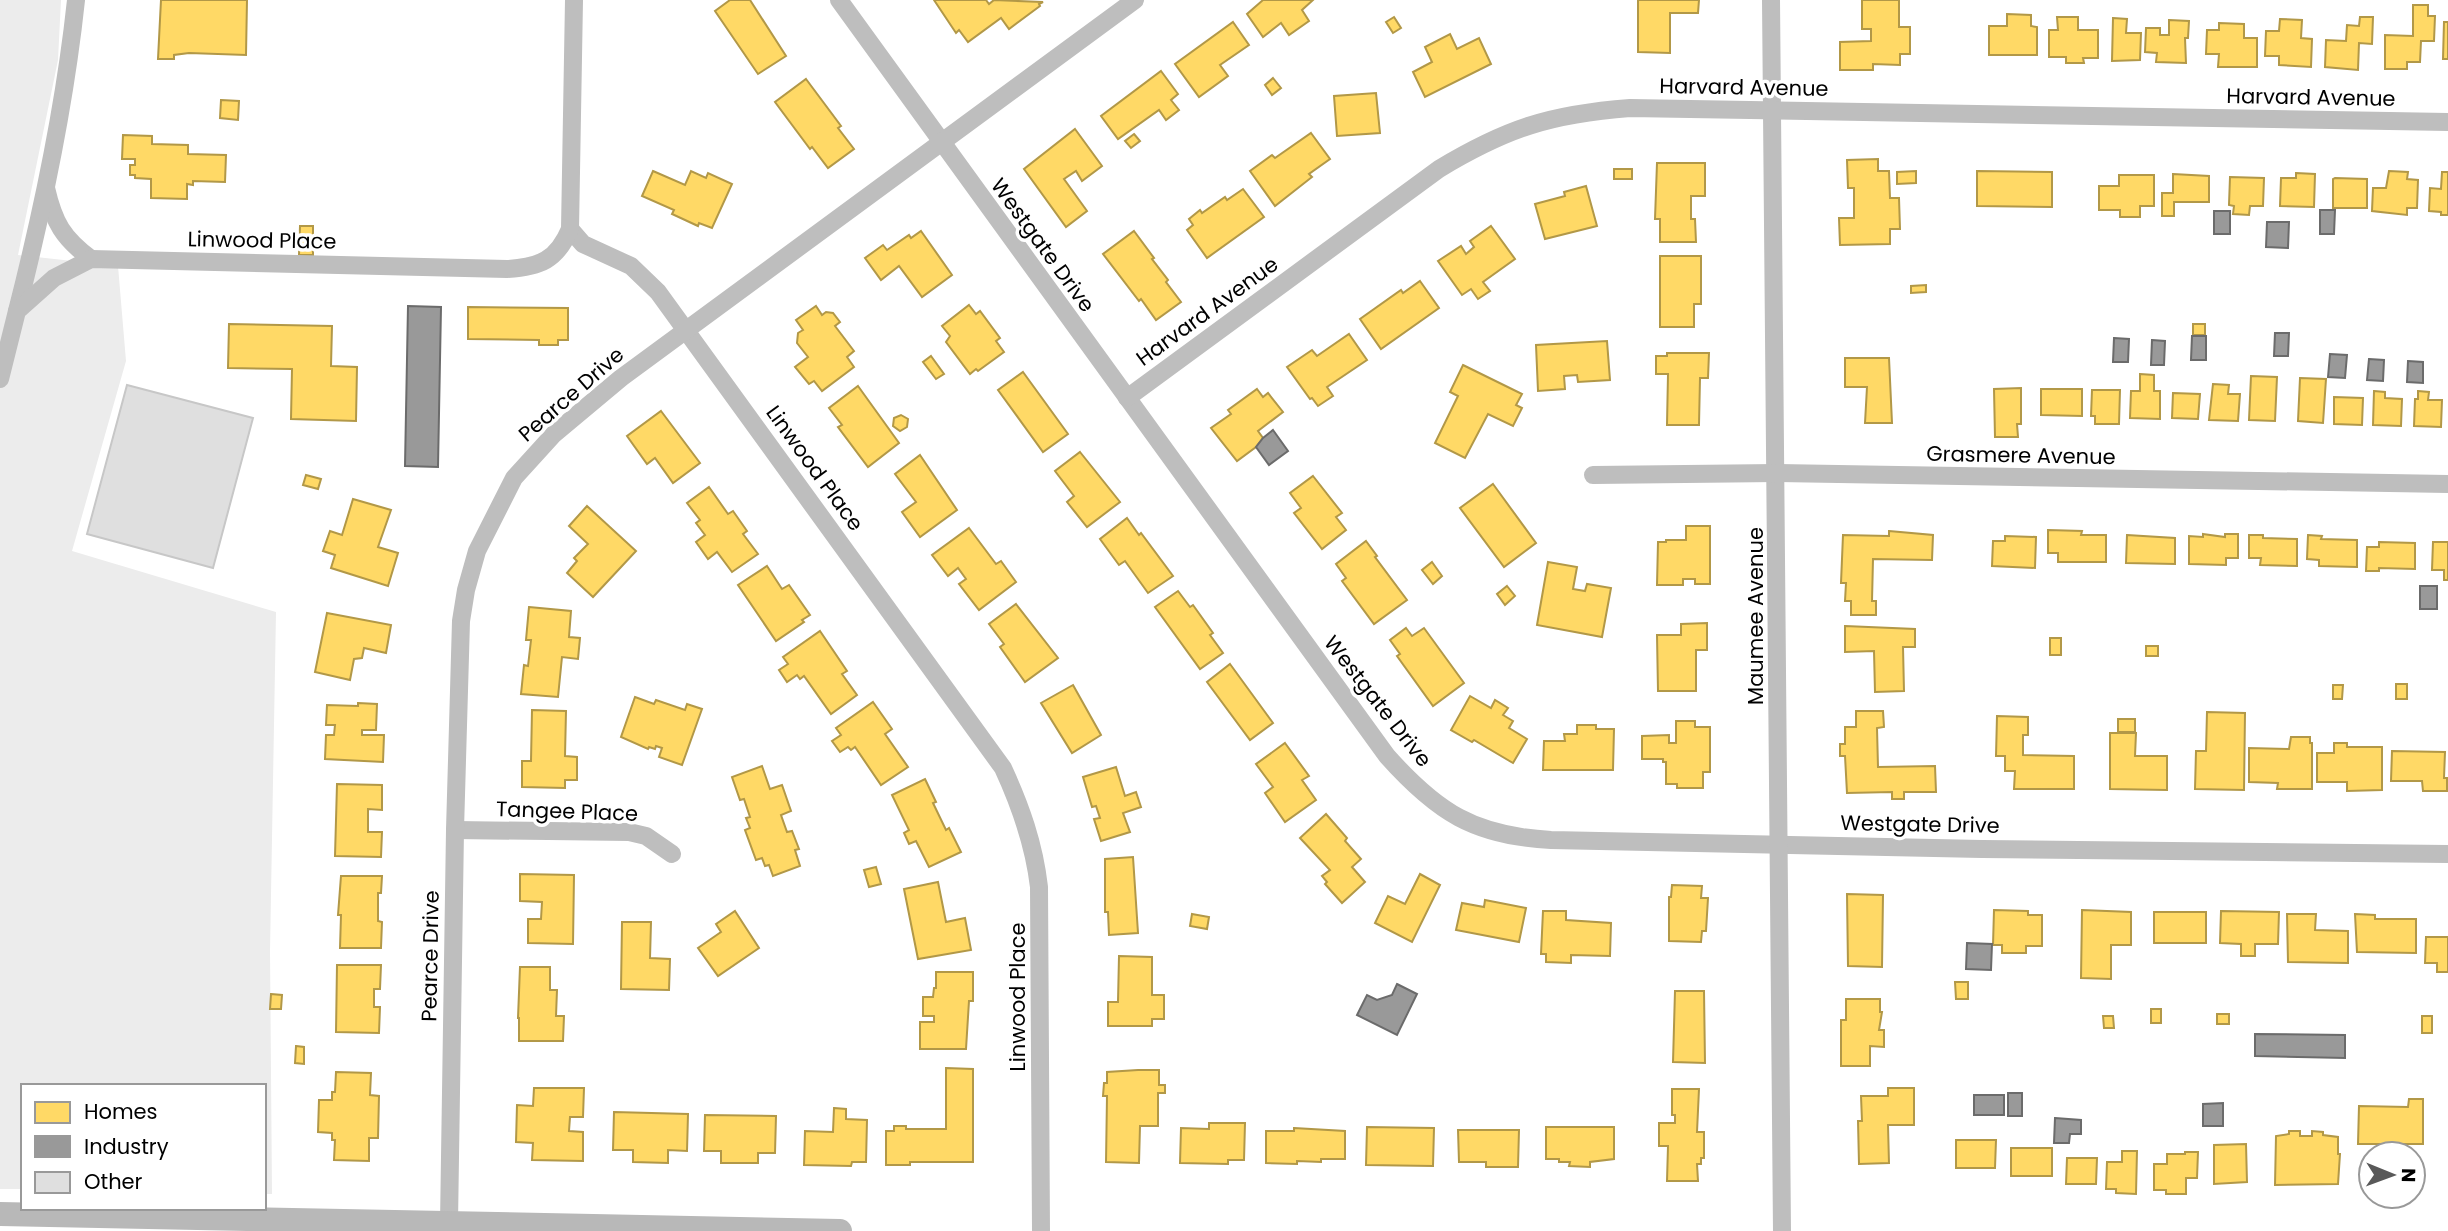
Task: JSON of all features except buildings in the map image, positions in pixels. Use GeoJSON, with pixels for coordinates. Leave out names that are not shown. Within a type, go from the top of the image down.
{"type":"FeatureCollection","features":[{"type":"Feature","properties":{"kind":"main road"},"geometry":{"type":"LineString","coordinates":[[0,1214],[840,1231]]}},
{"type":"Feature","properties":{"kind":"street"},"geometry":{"type":"LineString","coordinates":[[0,379],[45,185],[76,0]]}},
{"type":"Feature","properties":{"kind":"street"},"geometry":{"type":"LineString","coordinates":[[570,229],[573,0]]}},
{"type":"Feature","properties":{"kind":"street","name":"Westgate Drive"},"geometry":{"type":"LineString","coordinates":[[839,0],[1387,756],[1422,794],[1457,817],[1524,838],[2022,849],[2448,854]]}},
{"type":"Feature","properties":{"kind":"street","name":"Pearce Drive"},"geometry":{"type":"LineString","coordinates":[[449,1223],[461,621],[477,551],[514,478],[554,434],[621,377],[1135,0]]}},
{"type":"Feature","properties":{"kind":"street","name":"Maumee Avenue"},"geometry":{"type":"LineString","coordinates":[[1771,0],[1782,1231]]}},
{"type":"Feature","properties":{"kind":"street","name":"Harvard Avenue"},"geometry":{"type":"LineString","coordinates":[[1127,398],[1440,169],[1505,133],[1565,115],[1630,108],[2448,122]]}},
{"type":"Feature","properties":{"kind":"street"},"geometry":{"type":"LineString","coordinates":[[17,311],[54,278],[92,259],[64,235],[57,224],[45,185]]}},
{"type":"Feature","properties":{"kind":"street","name":"Linwood Place"},"geometry":{"type":"LineString","coordinates":[[92,259],[519,268],[542,263],[554,256],[564,245],[570,229],[583,244],[631,266],[646,279],[686,328],[990,748],[1017,798],[1035,856],[1039,887],[1041,1231]]}},
{"type":"Feature","properties":{"kind":"street","name":"Grasmere Avenue"},"geometry":{"type":"LineString","coordinates":[[1594,475],[1777,473],[2448,484]]}},
{"type":"Feature","properties":{"kind":"street","name":"Tangee Place"},"geometry":{"type":"LineString","coordinates":[[455,830],[629,832],[646,836],[672,854]]}},
{"type":"Feature","properties":{"kind":"shaded area"},"geometry":{"type":"Polygon","coordinates":[[[0,0],[61,0],[58,60],[18,255],[118,266],[126,361],[72,551],[276,612],[270,951],[272,1194],[266,1194],[266,1084],[21,1084],[21,1189],[0,1189],[0,0]]]}}]}
